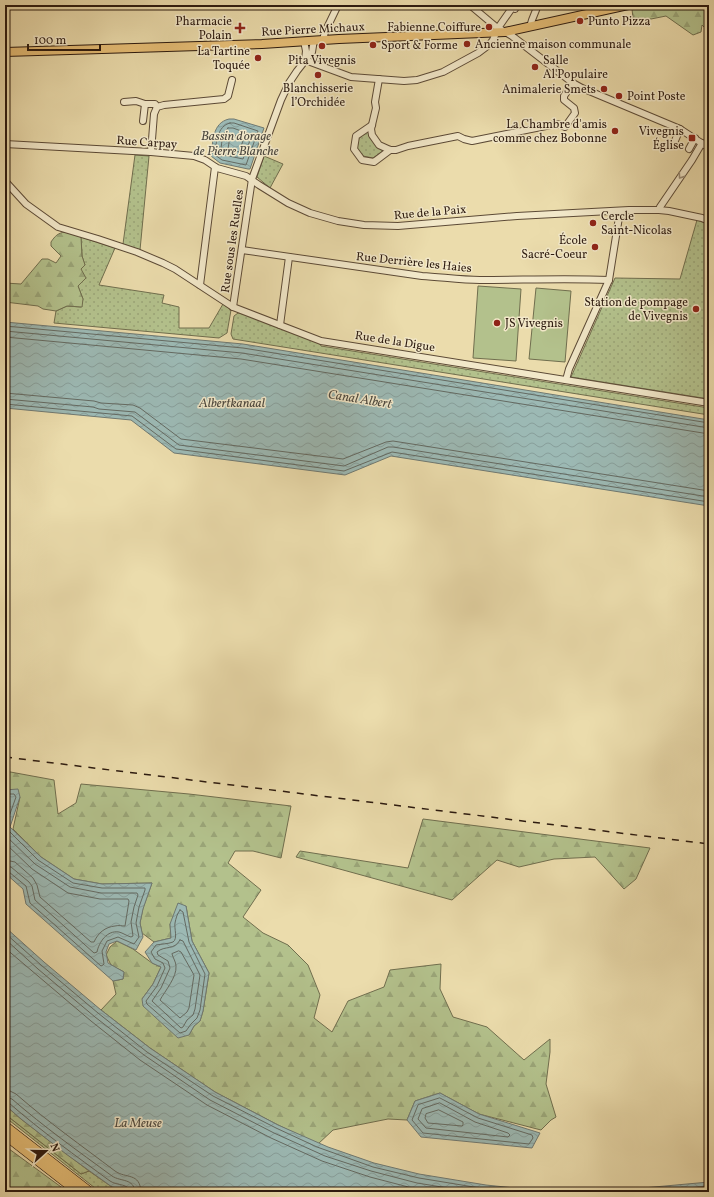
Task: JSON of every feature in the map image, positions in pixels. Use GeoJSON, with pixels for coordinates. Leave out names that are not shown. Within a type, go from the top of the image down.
{"type":"FeatureCollection","features":[{"type":"Feature","properties":{"kind":"highway"},"geometry":{"type":"LineString","coordinates":[[5,1126],[90,1192]]}},
{"type":"Feature","properties":{"kind":"highway"},"geometry":{"type":"LineString","coordinates":[[5,1135],[78,1192]]}},
{"type":"Feature","properties":{"kind":"main road","name":"Rue Pierre Michaux"},"geometry":{"type":"LineString","coordinates":[[5,52],[255,44],[500,31],[530,27],[628,5]]}},
{"type":"Feature","properties":{"kind":"street"},"geometry":{"type":"LineString","coordinates":[[323,40],[325,32],[338,5]]}},
{"type":"Feature","properties":{"kind":"street"},"geometry":{"type":"LineString","coordinates":[[470,5],[500,31],[512,36],[573,83],[680,129],[709,148]]}},
{"type":"Feature","properties":{"kind":"street"},"geometry":{"type":"LineString","coordinates":[[530,27],[538,5]]}},
{"type":"Feature","properties":{"kind":"street"},"geometry":{"type":"LineString","coordinates":[[304,41],[306,51],[305,60],[351,77],[411,81],[443,72],[478,54],[490,44],[500,31],[512,8],[515,9]]}},
{"type":"Feature","properties":{"kind":"street","name":"Rue sous les Ruelles"},"geometry":{"type":"LineString","coordinates":[[233,307],[252,179],[281,100],[289,83],[312,52],[314,40]]}},
{"type":"Feature","properties":{"kind":"street"},"geometry":{"type":"LineString","coordinates":[[379,79],[375,102],[376,108],[372,125],[372,135],[375,141],[383,148],[390,150],[396,150],[408,146],[458,136],[472,141],[500,134],[505,135],[556,124],[565,127],[575,113],[574,108],[564,100],[564,96],[573,83]]}},
{"type":"Feature","properties":{"kind":"street"},"geometry":{"type":"LineString","coordinates":[[157,107],[224,99],[228,96],[232,80]]}},
{"type":"Feature","properties":{"kind":"street"},"geometry":{"type":"LineString","coordinates":[[124,102],[136,101],[145,104],[155,104],[157,107]]}},
{"type":"Feature","properties":{"kind":"street"},"geometry":{"type":"LineString","coordinates":[[144,121],[145,104]]}},
{"type":"Feature","properties":{"kind":"street"},"geometry":{"type":"LineString","coordinates":[[151,152],[154,114],[157,107]]}},
{"type":"Feature","properties":{"kind":"street"},"geometry":{"type":"LineString","coordinates":[[372,125],[356,136],[354,149],[362,160],[374,162],[390,150]]}},
{"type":"Feature","properties":{"kind":"street"},"geometry":{"type":"LineString","coordinates":[[674,143],[680,129]]}},
{"type":"Feature","properties":{"kind":"street"},"geometry":{"type":"LineString","coordinates":[[689,149],[695,138]]}},
{"type":"Feature","properties":{"kind":"street"},"geometry":{"type":"LineString","coordinates":[[659,210],[702,143]]}},
{"type":"Feature","properties":{"kind":"street","name":"Rue Carpay"},"geometry":{"type":"LineString","coordinates":[[5,144],[151,152],[194,156],[206,160],[215,167],[252,179]]}},
{"type":"Feature","properties":{"kind":"street"},"geometry":{"type":"LineString","coordinates":[[200,284],[215,167]]}},
{"type":"Feature","properties":{"kind":"street","name":"Rue de la Paix"},"geometry":{"type":"LineString","coordinates":[[252,179],[255,183],[288,203],[310,213],[338,221],[364,225],[398,226],[516,216],[659,210],[682,213],[709,221]]}},
{"type":"Feature","properties":{"kind":"street","name":"Rue de la Digue"},"geometry":{"type":"LineString","coordinates":[[5,181],[26,204],[58,227],[137,252],[163,263],[200,284],[233,307],[321,341],[709,403]]}},
{"type":"Feature","properties":{"kind":"street"},"geometry":{"type":"LineString","coordinates":[[566,380],[569,369],[609,280],[620,211]]}},
{"type":"Feature","properties":{"kind":"street","name":"Rue Derrière les Haies"},"geometry":{"type":"LineString","coordinates":[[242,250],[422,276],[478,280],[573,278],[609,280]]}},
{"type":"Feature","properties":{"kind":"street"},"geometry":{"type":"LineString","coordinates":[[280,325],[289,257]]}},
{"type":"Feature","properties":{"kind":"green space"},"geometry":{"type":"Polygon","coordinates":[[[652,5],[709,5],[709,32],[702,25],[701,32],[693,35],[666,16],[651,19],[633,18],[632,9],[652,5]]]}},
{"type":"Feature","properties":{"kind":"green space"},"geometry":{"type":"Polygon","coordinates":[[[370,130],[384,150],[373,158],[363,156],[357,148],[359,138],[370,130]]]}},
{"type":"Feature","properties":{"kind":"green space"},"geometry":{"type":"Polygon","coordinates":[[[135,155],[149,156],[140,250],[123,244],[135,155]]]}},
{"type":"Feature","properties":{"kind":"green space"},"geometry":{"type":"Polygon","coordinates":[[[264,156],[283,164],[270,188],[257,177],[264,156]]]}},
{"type":"Feature","properties":{"kind":"green space"},"geometry":{"type":"Polygon","coordinates":[[[697,220],[709,224],[709,399],[571,377],[615,278],[680,279],[697,220]]]}},
{"type":"Feature","properties":{"kind":"green space"},"geometry":{"type":"Polygon","coordinates":[[[65,232],[81,237],[82,256],[85,265],[81,269],[86,278],[78,286],[83,299],[82,307],[67,306],[56,311],[43,309],[38,306],[5,302],[5,283],[21,284],[42,259],[48,259],[56,263],[61,256],[51,246],[51,242],[57,235],[65,232]]]}},
{"type":"Feature","properties":{"kind":"green space"},"geometry":{"type":"Polygon","coordinates":[[[81,237],[115,248],[99,285],[164,295],[162,303],[179,307],[179,328],[209,328],[223,304],[231,310],[227,333],[219,338],[54,323],[56,311],[67,306],[81,307],[83,299],[78,286],[81,269],[85,265],[82,256],[81,237]]]}},
{"type":"Feature","properties":{"kind":"green space","name":"JS Vivegnis"},"geometry":{"type":"Polygon","coordinates":[[[478,286],[521,289],[516,361],[473,358],[478,286]]]}},
{"type":"Feature","properties":{"kind":"green space"},"geometry":{"type":"Polygon","coordinates":[[[536,288],[571,291],[565,362],[529,359],[536,288]]]}},
{"type":"Feature","properties":{"kind":"green space"},"geometry":{"type":"Polygon","coordinates":[[[238,313],[242,313],[319,342],[321,346],[709,408],[709,415],[233,339],[231,334],[234,316],[238,313]]]}},
{"type":"Feature","properties":{"kind":"green space"},"geometry":{"type":"Polygon","coordinates":[[[5,771],[54,780],[58,814],[76,803],[81,784],[189,794],[291,806],[281,858],[253,851],[235,851],[228,863],[261,890],[243,917],[263,933],[288,945],[308,965],[320,995],[314,1018],[332,1032],[348,1001],[384,987],[390,970],[441,964],[440,989],[453,1017],[487,1027],[524,1060],[550,1039],[546,1084],[556,1117],[541,1130],[479,1114],[440,1093],[415,1101],[407,1120],[388,1119],[333,1130],[318,1144],[215,1092],[150,1048],[101,1010],[116,994],[113,981],[123,979],[124,972],[111,965],[106,955],[110,947],[117,941],[133,949],[152,963],[161,967],[153,984],[142,999],[189,1035],[194,1026],[200,1021],[209,973],[192,941],[186,906],[170,924],[171,938],[154,942],[142,933],[140,923],[143,908],[152,883],[102,884],[74,879],[41,857],[13,829],[20,797],[5,792],[5,771]]]}},
{"type":"Feature","properties":{"kind":"green space"},"geometry":{"type":"Polygon","coordinates":[[[423,819],[650,848],[636,879],[624,889],[595,857],[554,859],[519,867],[497,860],[452,900],[296,857],[300,851],[408,868],[423,819]]]}},
{"type":"Feature","properties":{"kind":"green space"},"geometry":{"type":"Polygon","coordinates":[[[5,1105],[89,1171],[81,1174],[5,1114],[5,1105]]]}},
{"type":"Feature","properties":{"kind":"green space"},"geometry":{"type":"Polygon","coordinates":[[[5,1114],[81,1174],[89,1171],[112,1187],[125,1190],[126,1192],[100,1192],[5,1117],[5,1114]]]}},
{"type":"Feature","properties":{"kind":"green space"},"geometry":{"type":"Polygon","coordinates":[[[5,1146],[68,1192],[17,1192],[5,1189],[5,1146]]]}},
{"type":"Feature","properties":{"kind":"water","name":"Bassin d'orage de Pierre Blanche"},"geometry":{"type":"Polygon","coordinates":[[[229,119],[234,119],[264,128],[250,169],[220,163],[211,156],[216,129],[219,124],[229,119]]]}},
{"type":"Feature","properties":{"kind":"water","name":"Albertkanaal"},"geometry":{"type":"Polygon","coordinates":[[[5,322],[243,344],[709,420],[709,506],[391,456],[345,475],[174,453],[131,420],[5,408],[5,322]]]}},
{"type":"Feature","properties":{"kind":"water"},"geometry":{"type":"Polygon","coordinates":[[[18,789],[20,797],[10,827],[41,857],[74,879],[102,884],[152,883],[140,923],[143,937],[136,950],[117,941],[109,944],[106,952],[108,963],[124,972],[123,979],[113,981],[26,904],[23,889],[5,873],[5,790],[18,789]]]}},
{"type":"Feature","properties":{"kind":"water"},"geometry":{"type":"Polygon","coordinates":[[[178,903],[186,906],[192,941],[209,973],[200,1021],[194,1026],[189,1035],[178,1038],[143,1006],[142,999],[153,984],[161,967],[152,963],[145,952],[154,942],[171,938],[170,924],[178,903]]]}},
{"type":"Feature","properties":{"kind":"water","name":"La Meuse"},"geometry":{"type":"Polygon","coordinates":[[[5,927],[101,1010],[150,1048],[215,1092],[278,1125],[328,1147],[374,1163],[419,1174],[486,1185],[524,1189],[584,1192],[126,1192],[125,1190],[112,1187],[66,1154],[5,1105],[5,927]]]}},
{"type":"Feature","properties":{"kind":"water"},"geometry":{"type":"Polygon","coordinates":[[[440,1093],[479,1114],[540,1133],[532,1148],[421,1137],[407,1120],[415,1101],[440,1093]]]}},
{"type":"Feature","properties":{"kind":"water"},"geometry":{"type":"Polygon","coordinates":[[[709,1182],[709,1192],[584,1192],[643,1188],[709,1182]]]}},
{"type":"Feature","properties":{"kind":"railway"},"geometry":{"type":"LineString","coordinates":[[5,757],[709,844]]}},
{"type":"Feature","properties":{"kind":"place","name":"Punto Pizza"},"geometry":{"type":"Point","coordinates":[580,21]}},
{"type":"Feature","properties":{"kind":"place","name":"Fabienne Coiffure"},"geometry":{"type":"Point","coordinates":[489,27]}},
{"type":"Feature","properties":{"kind":"place","name":"Pharmacie Polain"},"geometry":{"type":"Point","coordinates":[240,28]}},
{"type":"Feature","properties":{"kind":"place","name":"Ancienne maison communale"},"geometry":{"type":"Point","coordinates":[467,44]}},
{"type":"Feature","properties":{"kind":"place","name":"Sport & Forme"},"geometry":{"type":"Point","coordinates":[373,45]}},
{"type":"Feature","properties":{"kind":"place","name":"Pita Vivegnis"},"geometry":{"type":"Point","coordinates":[322,46]}},
{"type":"Feature","properties":{"kind":"place","name":"La Tartine Toquée"},"geometry":{"type":"Point","coordinates":[258,58]}},
{"type":"Feature","properties":{"kind":"place","name":"Salle Al'Populaire"},"geometry":{"type":"Point","coordinates":[535,67]}},
{"type":"Feature","properties":{"kind":"place","name":"Blanchisserie l’Orchidée"},"geometry":{"type":"Point","coordinates":[318,75]}},
{"type":"Feature","properties":{"kind":"place","name":"Animalerie Smets"},"geometry":{"type":"Point","coordinates":[604,89]}},
{"type":"Feature","properties":{"kind":"place","name":"Point Poste"},"geometry":{"type":"Point","coordinates":[619,96]}},
{"type":"Feature","properties":{"kind":"place","name":"La Chambre d'amis comme chez Bobonne"},"geometry":{"type":"Point","coordinates":[615,131]}},
{"type":"Feature","properties":{"kind":"place","name":"Vivegnis Église"},"geometry":{"type":"Point","coordinates":[692,138]}},
{"type":"Feature","properties":{"kind":"place","name":"Cercle Saint-Nicolas"},"geometry":{"type":"Point","coordinates":[593,223]}},
{"type":"Feature","properties":{"kind":"place","name":"École Sacré-Coeur"},"geometry":{"type":"Point","coordinates":[595,247]}},
{"type":"Feature","properties":{"kind":"place","name":"Station de pompage de Vivegnis"},"geometry":{"type":"Point","coordinates":[696,309]}},
{"type":"Feature","properties":{"kind":"place","name":"JS Vivegnis"},"geometry":{"type":"Point","coordinates":[497,323]}},
{"type":"Feature","properties":{"kind":"water label","name":"Canal Albert"},"geometry":{"type":"Point","coordinates":[360,398]}}]}
